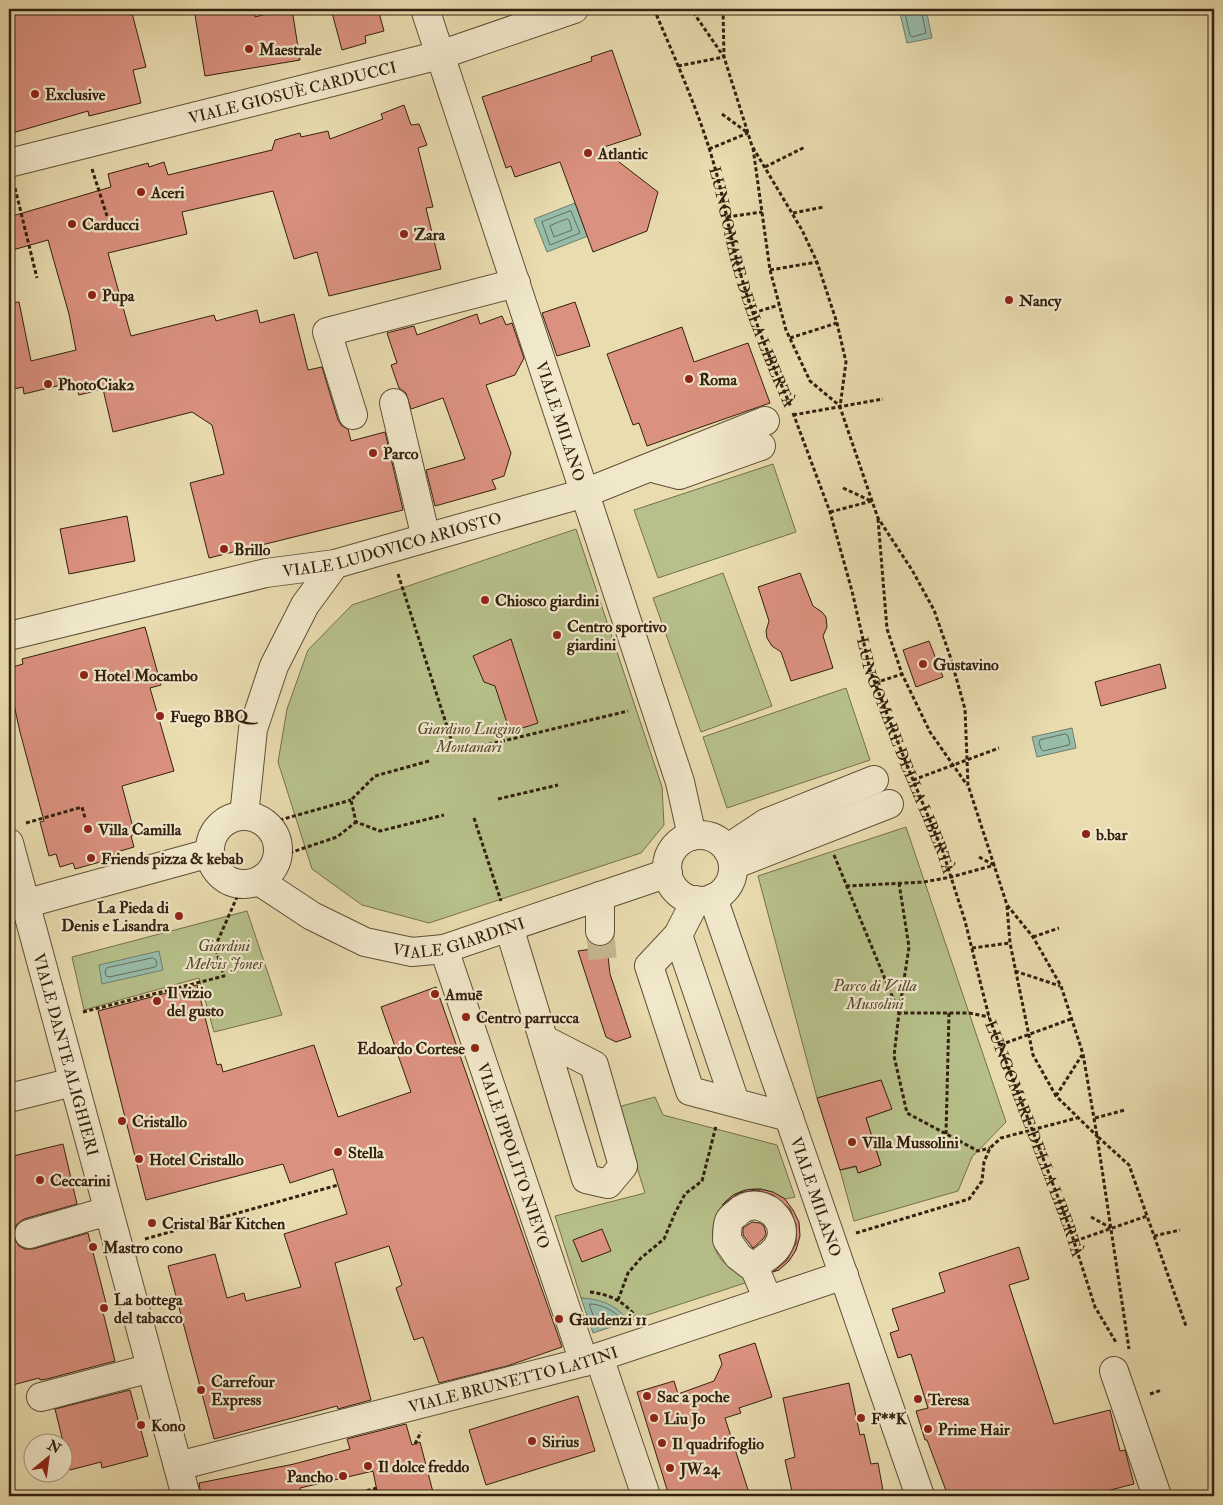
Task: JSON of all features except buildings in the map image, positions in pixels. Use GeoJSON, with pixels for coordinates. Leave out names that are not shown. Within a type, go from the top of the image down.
{"type":"FeatureCollection","features":[{"type":"Feature","properties":{"kind":"street","name":"VIALE MILANO"},"geometry":{"type":"LineString","coordinates":[[425,9],[680,782],[692,836]]}},
{"type":"Feature","properties":{"kind":"street","name":"VIALE GIOSUÈ CARDUCCI"},"geometry":{"type":"LineString","coordinates":[[9,163],[440,55],[574,9]]}},
{"type":"Feature","properties":{"kind":"street"},"geometry":{"type":"LineString","coordinates":[[353,415],[326,332],[516,284]]}},
{"type":"Feature","properties":{"kind":"street"},"geometry":{"type":"LineString","coordinates":[[394,403],[426,538]]}},
{"type":"Feature","properties":{"kind":"street","name":"VIALE LUDOVICO ARIOSTO"},"geometry":{"type":"LineString","coordinates":[[9,636],[266,573],[335,564],[585,493],[650,467],[763,433]]}},
{"type":"Feature","properties":{"kind":"street"},"geometry":{"type":"LineString","coordinates":[[244,816],[253,729],[274,666],[305,605],[335,564]]}},
{"type":"Feature","properties":{"kind":"street"},"geometry":{"type":"LineString","coordinates":[[730,857],[766,823],[874,780]]}},
{"type":"Feature","properties":{"kind":"street"},"geometry":{"type":"LineString","coordinates":[[730,857],[825,829],[889,804]]}},
{"type":"Feature","properties":{"kind":"street"},"geometry":{"type":"LineString","coordinates":[[244,816],[255,818],[272,831],[278,848],[277,857],[274,866],[267,875],[251,882],[234,882],[225,878],[217,871],[212,863],[210,853],[211,842],[215,832],[223,823],[233,818],[244,816]]}},
{"type":"Feature","properties":{"kind":"street","name":"VIALE DANTE ALIGHIERI"},"geometry":{"type":"LineString","coordinates":[[13,834],[24,904],[186,1496]]}},
{"type":"Feature","properties":{"kind":"street"},"geometry":{"type":"LineString","coordinates":[[692,836],[712,837],[720,842],[730,857],[732,875],[729,885],[722,892],[705,899],[686,898],[677,892],[671,883],[667,865],[672,850],[677,844],[692,836]]}},
{"type":"Feature","properties":{"kind":"street"},"geometry":{"type":"LineString","coordinates":[[24,904],[210,853]]}},
{"type":"Feature","properties":{"kind":"street","name":"VIALE GIARDINI"},"geometry":{"type":"LineString","coordinates":[[251,882],[312,916],[365,942],[412,952],[444,949],[668,873]]}},
{"type":"Feature","properties":{"kind":"street"},"geometry":{"type":"LineString","coordinates":[[600,896],[600,931]]}},
{"type":"Feature","properties":{"kind":"street","name":"VIALE MILANO"},"geometry":{"type":"LineString","coordinates":[[705,899],[789,1117],[920,1496]]}},
{"type":"Feature","properties":{"kind":"street"},"geometry":{"type":"LineString","coordinates":[[705,899],[678,935],[649,966],[690,1091],[789,1117]]}},
{"type":"Feature","properties":{"kind":"street"},"geometry":{"type":"LineString","coordinates":[[509,927],[543,1039],[586,1179],[608,1184],[623,1166],[594,1065],[543,1039]]}},
{"type":"Feature","properties":{"kind":"street"},"geometry":{"type":"LineString","coordinates":[[678,935],[729,1100]]}},
{"type":"Feature","properties":{"kind":"street","name":"VIALE IPPOLITO NIEVO"},"geometry":{"type":"LineString","coordinates":[[444,949],[562,1296],[592,1360],[646,1496]]}},
{"type":"Feature","properties":{"kind":"street"},"geometry":{"type":"LineString","coordinates":[[9,1098],[73,1082]]}},
{"type":"Feature","properties":{"kind":"street"},"geometry":{"type":"LineString","coordinates":[[764,1259],[774,1253],[780,1244],[782,1228],[775,1214],[758,1205],[743,1207],[729,1221],[727,1240],[738,1256],[755,1269],[768,1300]]}},
{"type":"Feature","properties":{"kind":"street"},"geometry":{"type":"LineString","coordinates":[[29,1234],[108,1211]]}},
{"type":"Feature","properties":{"kind":"street","name":"VIALE BRUNETTO LATINI"},"geometry":{"type":"LineString","coordinates":[[178,1466],[408,1396],[592,1360],[844,1275]]}},
{"type":"Feature","properties":{"kind":"street"},"geometry":{"type":"LineString","coordinates":[[1121,1358],[1157,1496]]}},
{"type":"Feature","properties":{"kind":"street"},"geometry":{"type":"LineString","coordinates":[[41,1397],[151,1368]]}},
{"type":"Feature","properties":{"kind":"path","name":"LUNGOMARE DELLA LIBERTÀ"},"geometry":{"type":"LineString","coordinates":[[654,9],[709,149],[735,255],[762,342],[794,415],[830,512],[852,591],[870,670],[943,852],[972,948],[989,1017],[1075,1241],[1095,1307],[1121,1358]]}},
{"type":"Feature","properties":{"kind":"path"},"geometry":{"type":"LineString","coordinates":[[691,9],[724,57]]}},
{"type":"Feature","properties":{"kind":"path"},"geometry":{"type":"LineString","coordinates":[[723,9],[724,57],[752,146],[770,270],[779,305],[790,338],[810,381],[840,407]]}},
{"type":"Feature","properties":{"kind":"path"},"geometry":{"type":"LineString","coordinates":[[678,66],[724,57]]}},
{"type":"Feature","properties":{"kind":"path"},"geometry":{"type":"LineString","coordinates":[[722,114],[748,134]]}},
{"type":"Feature","properties":{"kind":"path"},"geometry":{"type":"LineString","coordinates":[[709,149],[748,134]]}},
{"type":"Feature","properties":{"kind":"path"},"geometry":{"type":"LineString","coordinates":[[84,144],[107,216]]}},
{"type":"Feature","properties":{"kind":"path"},"geometry":{"type":"LineString","coordinates":[[752,146],[792,213],[817,262],[837,323],[846,362],[840,407],[878,518],[912,570],[934,610],[950,656],[965,709],[968,785],[1007,905],[1010,943],[1033,1055],[1056,1096],[1129,1166],[1186,1326]]}},
{"type":"Feature","properties":{"kind":"path"},"geometry":{"type":"LineString","coordinates":[[765,167],[805,147]]}},
{"type":"Feature","properties":{"kind":"path"},"geometry":{"type":"LineString","coordinates":[[9,163],[37,278]]}},
{"type":"Feature","properties":{"kind":"path"},"geometry":{"type":"LineString","coordinates":[[792,213],[824,208]]}},
{"type":"Feature","properties":{"kind":"path"},"geometry":{"type":"LineString","coordinates":[[727,217],[762,212]]}},
{"type":"Feature","properties":{"kind":"path"},"geometry":{"type":"LineString","coordinates":[[770,270],[817,262]]}},
{"type":"Feature","properties":{"kind":"path"},"geometry":{"type":"LineString","coordinates":[[753,313],[779,305]]}},
{"type":"Feature","properties":{"kind":"path"},"geometry":{"type":"LineString","coordinates":[[790,338],[837,323]]}},
{"type":"Feature","properties":{"kind":"path"},"geometry":{"type":"LineString","coordinates":[[794,415],[884,399]]}},
{"type":"Feature","properties":{"kind":"path"},"geometry":{"type":"LineString","coordinates":[[843,488],[872,501]]}},
{"type":"Feature","properties":{"kind":"path"},"geometry":{"type":"LineString","coordinates":[[830,512],[872,501]]}},
{"type":"Feature","properties":{"kind":"path"},"geometry":{"type":"LineString","coordinates":[[878,518],[887,628],[902,674],[930,732],[968,785]]}},
{"type":"Feature","properties":{"kind":"path"},"geometry":{"type":"LineString","coordinates":[[390,548],[452,742]]}},
{"type":"Feature","properties":{"kind":"path"},"geometry":{"type":"LineString","coordinates":[[875,682],[902,674]]}},
{"type":"Feature","properties":{"kind":"path"},"geometry":{"type":"LineString","coordinates":[[482,746],[655,705]]}},
{"type":"Feature","properties":{"kind":"path"},"geometry":{"type":"LineString","coordinates":[[913,780],[999,748]]}},
{"type":"Feature","properties":{"kind":"path"},"geometry":{"type":"LineString","coordinates":[[272,831],[280,820],[351,800],[375,776],[429,761]]}},
{"type":"Feature","properties":{"kind":"path"},"geometry":{"type":"LineString","coordinates":[[498,800],[558,785]]}},
{"type":"Feature","properties":{"kind":"path"},"geometry":{"type":"LineString","coordinates":[[351,800],[356,822]]}},
{"type":"Feature","properties":{"kind":"path"},"geometry":{"type":"LineString","coordinates":[[13,834],[82,807],[85,818]]}},
{"type":"Feature","properties":{"kind":"path"},"geometry":{"type":"LineString","coordinates":[[356,822],[380,831],[444,815]]}},
{"type":"Feature","properties":{"kind":"path"},"geometry":{"type":"LineString","coordinates":[[474,818],[509,927]]}},
{"type":"Feature","properties":{"kind":"path"},"geometry":{"type":"LineString","coordinates":[[277,857],[337,837],[356,822]]}},
{"type":"Feature","properties":{"kind":"path"},"geometry":{"type":"LineString","coordinates":[[825,829],[846,886],[899,1013]]}},
{"type":"Feature","properties":{"kind":"path"},"geometry":{"type":"LineString","coordinates":[[979,857],[994,865]]}},
{"type":"Feature","properties":{"kind":"path"},"geometry":{"type":"LineString","coordinates":[[846,886],[924,882],[951,877],[994,865]]}},
{"type":"Feature","properties":{"kind":"path"},"geometry":{"type":"LineString","coordinates":[[56,1019],[224,976],[216,947],[251,882]]}},
{"type":"Feature","properties":{"kind":"path"},"geometry":{"type":"LineString","coordinates":[[899,883],[909,947],[894,1056],[908,1113],[978,1151],[990,1148]]}},
{"type":"Feature","properties":{"kind":"path"},"geometry":{"type":"LineString","coordinates":[[1007,905],[1033,937],[1061,986],[1083,1054],[1095,1118],[1111,1228],[1121,1358]]}},
{"type":"Feature","properties":{"kind":"path"},"geometry":{"type":"LineString","coordinates":[[1033,937],[1059,928]]}},
{"type":"Feature","properties":{"kind":"path"},"geometry":{"type":"LineString","coordinates":[[972,948],[1010,943]]}},
{"type":"Feature","properties":{"kind":"path"},"geometry":{"type":"LineString","coordinates":[[1015,970],[1061,986]]}},
{"type":"Feature","properties":{"kind":"path"},"geometry":{"type":"LineString","coordinates":[[899,1013],[949,1012],[989,1017]]}},
{"type":"Feature","properties":{"kind":"path"},"geometry":{"type":"LineString","coordinates":[[946,1134],[949,1012]]}},
{"type":"Feature","properties":{"kind":"path"},"geometry":{"type":"LineString","coordinates":[[1000,1045],[1071,1019]]}},
{"type":"Feature","properties":{"kind":"path"},"geometry":{"type":"LineString","coordinates":[[1056,1096],[1083,1054]]}},
{"type":"Feature","properties":{"kind":"path"},"geometry":{"type":"LineString","coordinates":[[618,1300],[628,1273],[641,1258],[664,1239],[674,1213],[685,1194],[702,1182],[729,1100]]}},
{"type":"Feature","properties":{"kind":"path"},"geometry":{"type":"LineString","coordinates":[[1095,1118],[1125,1110]]}},
{"type":"Feature","properties":{"kind":"path"},"geometry":{"type":"LineString","coordinates":[[832,1240],[969,1199],[982,1180],[984,1162],[990,1148],[1001,1138],[1078,1118]]}},
{"type":"Feature","properties":{"kind":"path"},"geometry":{"type":"LineString","coordinates":[[118,1246],[338,1185]]}},
{"type":"Feature","properties":{"kind":"path"},"geometry":{"type":"LineString","coordinates":[[1075,1241],[1147,1216]]}},
{"type":"Feature","properties":{"kind":"path"},"geometry":{"type":"LineString","coordinates":[[1091,1217],[1111,1228]]}},
{"type":"Feature","properties":{"kind":"path"},"geometry":{"type":"LineString","coordinates":[[1154,1236],[1180,1230]]}},
{"type":"Feature","properties":{"kind":"path"},"geometry":{"type":"LineString","coordinates":[[562,1296],[588,1292],[602,1294],[618,1300],[631,1310],[643,1327],[649,1340]]}},
{"type":"Feature","properties":{"kind":"path"},"geometry":{"type":"LineString","coordinates":[[348,1496],[377,1488]]}},
{"type":"Feature","properties":{"kind":"green space"},"geometry":{"type":"Polygon","coordinates":[[[773,464],[796,532],[658,578],[634,510],[773,464]]]}},
{"type":"Feature","properties":{"kind":"green space","name":"Giardino Luigino Montanari"},"geometry":{"type":"Polygon","coordinates":[[[576,529],[662,787],[664,825],[641,853],[429,923],[362,905],[312,869],[278,762],[287,709],[308,650],[352,605],[576,529]]]}},
{"type":"Feature","properties":{"kind":"green space"},"geometry":{"type":"Polygon","coordinates":[[[723,573],[772,706],[701,732],[653,598],[723,573]]]}},
{"type":"Feature","properties":{"kind":"green space"},"geometry":{"type":"Polygon","coordinates":[[[846,688],[870,760],[727,808],[703,737],[846,688]]]}},
{"type":"Feature","properties":{"kind":"green space","name":"Parco di Villa Mussolini"},"geometry":{"type":"Polygon","coordinates":[[[906,827],[1006,1122],[972,1157],[958,1191],[854,1221],[840,1170],[856,1167],[859,1173],[881,1165],[866,1118],[891,1109],[881,1080],[817,1098],[758,876],[906,827]]]}},
{"type":"Feature","properties":{"kind":"green space","name":"Giardini Melvis Jones"},"geometry":{"type":"Polygon","coordinates":[[[247,911],[282,1015],[214,1032],[199,978],[84,1010],[72,957],[247,911]]]}},
{"type":"Feature","properties":{"kind":"green space"},"geometry":{"type":"Polygon","coordinates":[[[655,1097],[663,1115],[777,1145],[795,1197],[785,1199],[760,1189],[747,1189],[736,1193],[719,1209],[712,1231],[713,1243],[718,1255],[729,1266],[751,1281],[629,1321],[607,1305],[581,1298],[555,1216],[645,1193],[618,1107],[655,1097]]]}},
{"type":"Feature","properties":{"kind":"water"},"geometry":{"type":"Polygon","coordinates":[[[899,9],[926,9],[932,38],[907,43],[899,9]]]}},
{"type":"Feature","properties":{"kind":"water"},"geometry":{"type":"Polygon","coordinates":[[[575,203],[588,236],[547,252],[534,219],[575,203]]]}},
{"type":"Feature","properties":{"kind":"water"},"geometry":{"type":"Polygon","coordinates":[[[1072,728],[1076,748],[1037,757],[1032,737],[1072,728]]]}},
{"type":"Feature","properties":{"kind":"water"},"geometry":{"type":"Polygon","coordinates":[[[159,951],[163,970],[102,984],[99,965],[159,951]]]}},
{"type":"Feature","properties":{"kind":"water"},"geometry":{"type":"Polygon","coordinates":[[[581,1298],[608,1304],[624,1315],[629,1321],[593,1333],[581,1298]]]}},
{"type":"Feature","properties":{"kind":"tunnel"},"geometry":{"type":"LineString","coordinates":[[600,931],[604,973]]}},
{"type":"Feature","properties":{"kind":"place","name":"Maestrale"},"geometry":{"type":"Point","coordinates":[249,49]}},
{"type":"Feature","properties":{"kind":"place","name":"Exclusive"},"geometry":{"type":"Point","coordinates":[35,94]}},
{"type":"Feature","properties":{"kind":"place","name":"Atlantic"},"geometry":{"type":"Point","coordinates":[588,153]}},
{"type":"Feature","properties":{"kind":"place","name":"Aceri"},"geometry":{"type":"Point","coordinates":[141,192]}},
{"type":"Feature","properties":{"kind":"place","name":"Carducci"},"geometry":{"type":"Point","coordinates":[72,224]}},
{"type":"Feature","properties":{"kind":"place","name":"Zara"},"geometry":{"type":"Point","coordinates":[404,234]}},
{"type":"Feature","properties":{"kind":"place","name":"Pupa"},"geometry":{"type":"Point","coordinates":[92,295]}},
{"type":"Feature","properties":{"kind":"place","name":"Nancy"},"geometry":{"type":"Point","coordinates":[1009,300]}},
{"type":"Feature","properties":{"kind":"place","name":"Roma"},"geometry":{"type":"Point","coordinates":[689,379]}},
{"type":"Feature","properties":{"kind":"place","name":"PhotoCiak2"},"geometry":{"type":"Point","coordinates":[48,384]}},
{"type":"Feature","properties":{"kind":"place","name":"Parco"},"geometry":{"type":"Point","coordinates":[373,453]}},
{"type":"Feature","properties":{"kind":"place","name":"Brillo"},"geometry":{"type":"Point","coordinates":[224,549]}},
{"type":"Feature","properties":{"kind":"place","name":"Chiosco giardini"},"geometry":{"type":"Point","coordinates":[485,600]}},
{"type":"Feature","properties":{"kind":"place","name":"Centro sportivo giardini"},"geometry":{"type":"Point","coordinates":[557,635]}},
{"type":"Feature","properties":{"kind":"place","name":"Gustavino"},"geometry":{"type":"Point","coordinates":[923,664]}},
{"type":"Feature","properties":{"kind":"place","name":"Hotel Mocambo"},"geometry":{"type":"Point","coordinates":[84,675]}},
{"type":"Feature","properties":{"kind":"place","name":"Fuego BBQ"},"geometry":{"type":"Point","coordinates":[160,716]}},
{"type":"Feature","properties":{"kind":"place","name":"Villa Camilla"},"geometry":{"type":"Point","coordinates":[88,829]}},
{"type":"Feature","properties":{"kind":"place","name":"b.bar"},"geometry":{"type":"Point","coordinates":[1086,834]}},
{"type":"Feature","properties":{"kind":"place","name":"Friends pizza & kebab"},"geometry":{"type":"Point","coordinates":[91,858]}},
{"type":"Feature","properties":{"kind":"place","name":"La Pieda di Denis e Lisandra"},"geometry":{"type":"Point","coordinates":[179,916]}},
{"type":"Feature","properties":{"kind":"place","name":"Amuē"},"geometry":{"type":"Point","coordinates":[435,994]}},
{"type":"Feature","properties":{"kind":"place","name":"Il vizio del gusto"},"geometry":{"type":"Point","coordinates":[157,1001]}},
{"type":"Feature","properties":{"kind":"place","name":"Centro parrucca"},"geometry":{"type":"Point","coordinates":[466,1017]}},
{"type":"Feature","properties":{"kind":"place","name":"Edoardo Cortese"},"geometry":{"type":"Point","coordinates":[475,1048]}},
{"type":"Feature","properties":{"kind":"place","name":"Cristallo"},"geometry":{"type":"Point","coordinates":[122,1121]}},
{"type":"Feature","properties":{"kind":"place","name":"Villa Mussolini"},"geometry":{"type":"Point","coordinates":[852,1142]}},
{"type":"Feature","properties":{"kind":"place","name":"Stella"},"geometry":{"type":"Point","coordinates":[338,1152]}},
{"type":"Feature","properties":{"kind":"place","name":"Hotel Cristallo"},"geometry":{"type":"Point","coordinates":[139,1159]}},
{"type":"Feature","properties":{"kind":"place","name":"Ceccarini"},"geometry":{"type":"Point","coordinates":[40,1180]}},
{"type":"Feature","properties":{"kind":"place","name":"Cristal Bar Kitchen"},"geometry":{"type":"Point","coordinates":[152,1223]}},
{"type":"Feature","properties":{"kind":"place","name":"Mastro cono"},"geometry":{"type":"Point","coordinates":[93,1247]}},
{"type":"Feature","properties":{"kind":"place","name":"La bottega del tabacco"},"geometry":{"type":"Point","coordinates":[104,1308]}},
{"type":"Feature","properties":{"kind":"place","name":"Gaudenzi 11"},"geometry":{"type":"Point","coordinates":[559,1319]}},
{"type":"Feature","properties":{"kind":"place","name":"Carrefour Express"},"geometry":{"type":"Point","coordinates":[201,1390]}},
{"type":"Feature","properties":{"kind":"place","name":"Sac a poche"},"geometry":{"type":"Point","coordinates":[647,1396]}},
{"type":"Feature","properties":{"kind":"place","name":"Teresa"},"geometry":{"type":"Point","coordinates":[918,1399]}},
{"type":"Feature","properties":{"kind":"place","name":"Liu Jo"},"geometry":{"type":"Point","coordinates":[654,1418]}},
{"type":"Feature","properties":{"kind":"place","name":"F**K"},"geometry":{"type":"Point","coordinates":[861,1418]}},
{"type":"Feature","properties":{"kind":"place","name":"Kono"},"geometry":{"type":"Point","coordinates":[141,1425]}},
{"type":"Feature","properties":{"kind":"place","name":"Prime Hair"},"geometry":{"type":"Point","coordinates":[928,1429]}},
{"type":"Feature","properties":{"kind":"place","name":"Sirius"},"geometry":{"type":"Point","coordinates":[532,1441]}},
{"type":"Feature","properties":{"kind":"place","name":"Il quadrifoglio"},"geometry":{"type":"Point","coordinates":[662,1443]}},
{"type":"Feature","properties":{"kind":"place","name":"Il dolce freddo"},"geometry":{"type":"Point","coordinates":[368,1466]}},
{"type":"Feature","properties":{"kind":"place","name":"JW24"},"geometry":{"type":"Point","coordinates":[670,1468]}},
{"type":"Feature","properties":{"kind":"place","name":"Pancho"},"geometry":{"type":"Point","coordinates":[343,1476]}}]}
